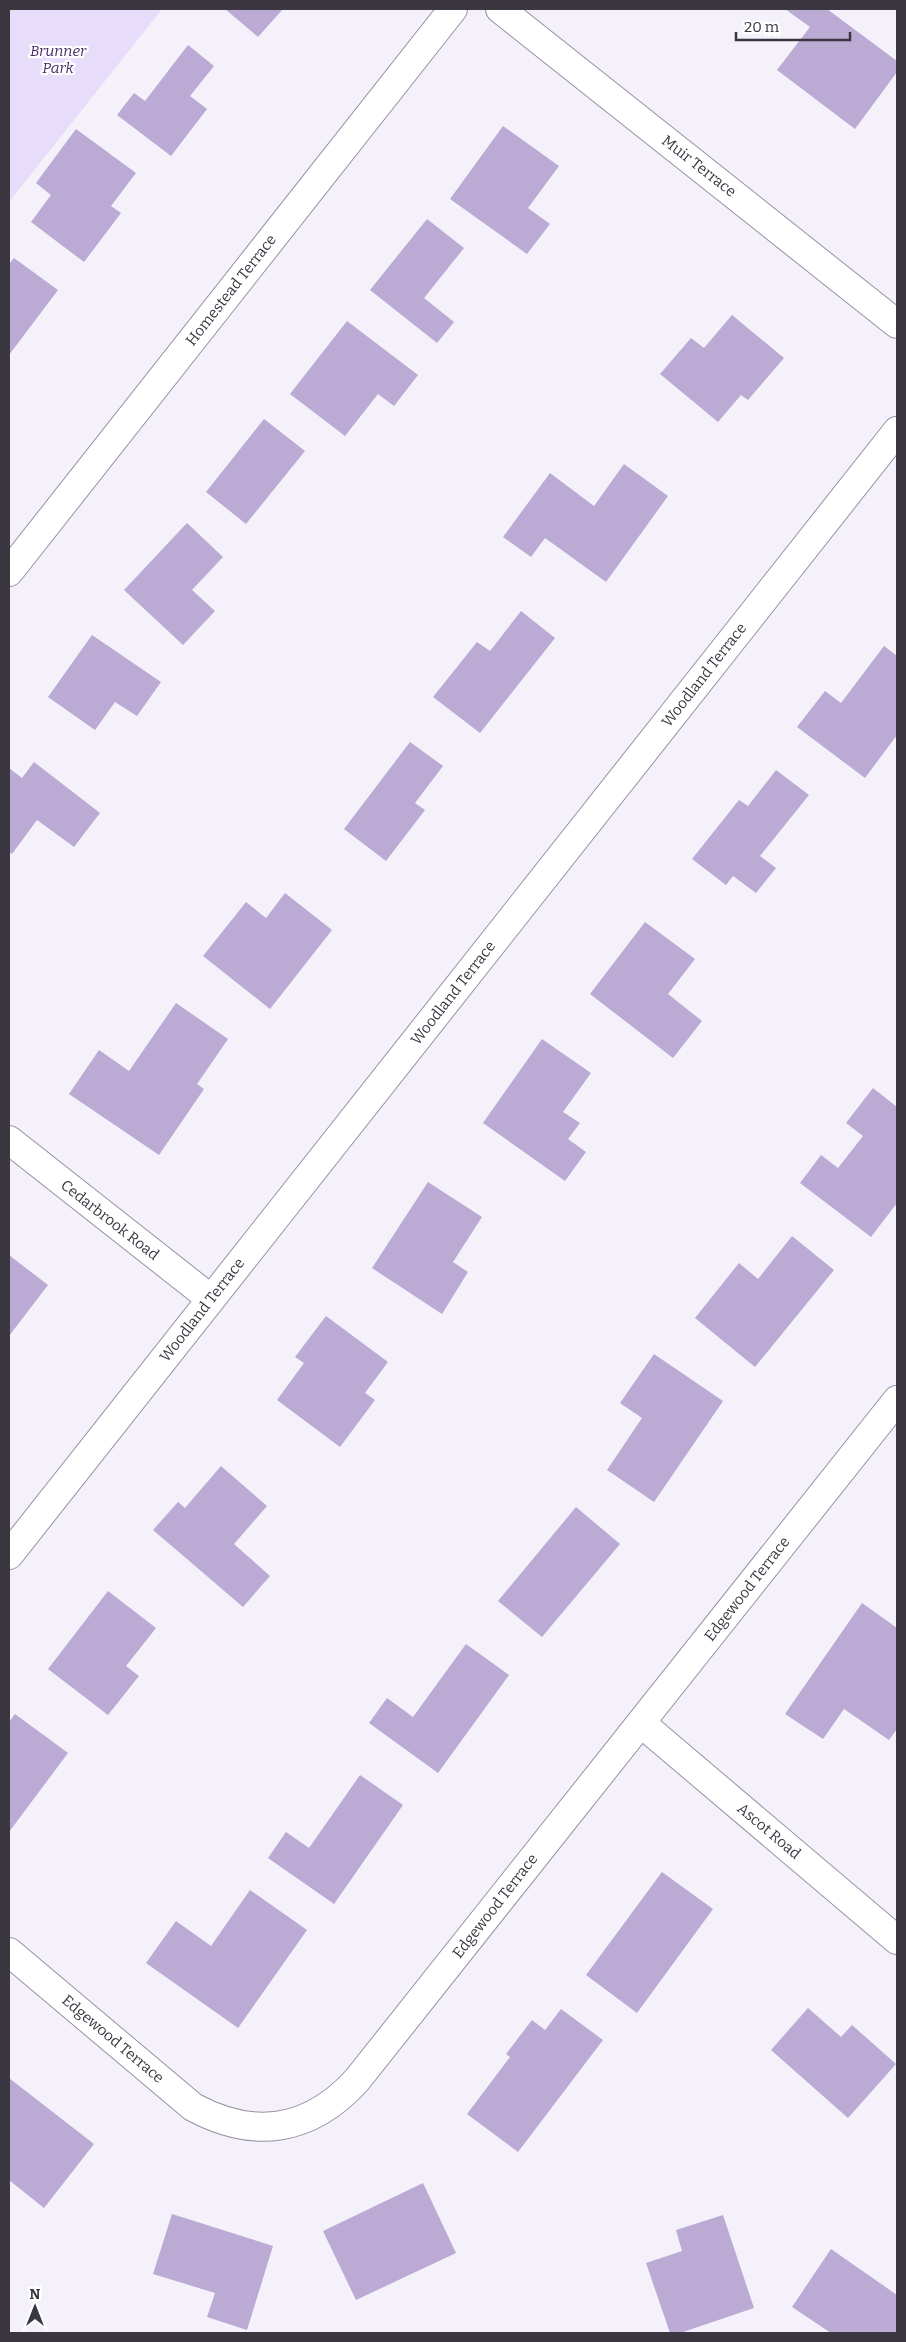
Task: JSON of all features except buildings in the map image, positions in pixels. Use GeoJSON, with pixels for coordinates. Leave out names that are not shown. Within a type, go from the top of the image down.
{"type":"FeatureCollection","features":[{"type":"Feature","properties":{"kind":"street","name":"Homestead Terrace"},"geometry":{"type":"LineString","coordinates":[[9,572],[453,9]]}},
{"type":"Feature","properties":{"kind":"street","name":"Muir Terrace"},"geometry":{"type":"LineString","coordinates":[[500,9],[897,324]]}},
{"type":"Feature","properties":{"kind":"street","name":"Woodland Terrace"},"geometry":{"type":"LineString","coordinates":[[9,1554],[897,430]]}},
{"type":"Feature","properties":{"kind":"street","name":"Cedarbrook Road"},"geometry":{"type":"LineString","coordinates":[[9,1140],[210,1299]]}},
{"type":"Feature","properties":{"kind":"street","name":"Edgewood Terrace"},"geometry":{"type":"LineString","coordinates":[[9,1952],[193,2107],[215,2119],[240,2126],[265,2128],[302,2120],[325,2110],[345,2094],[357,2080],[897,1400]]}},
{"type":"Feature","properties":{"kind":"street","name":"Ascot Road"},"geometry":{"type":"LineString","coordinates":[[641,1723],[897,1940]]}},
{"type":"Feature","properties":{"kind":"green space","name":"Brunner Park"},"geometry":{"type":"Polygon","coordinates":[[[9,9],[162,9],[9,202],[9,9]]]}}]}
